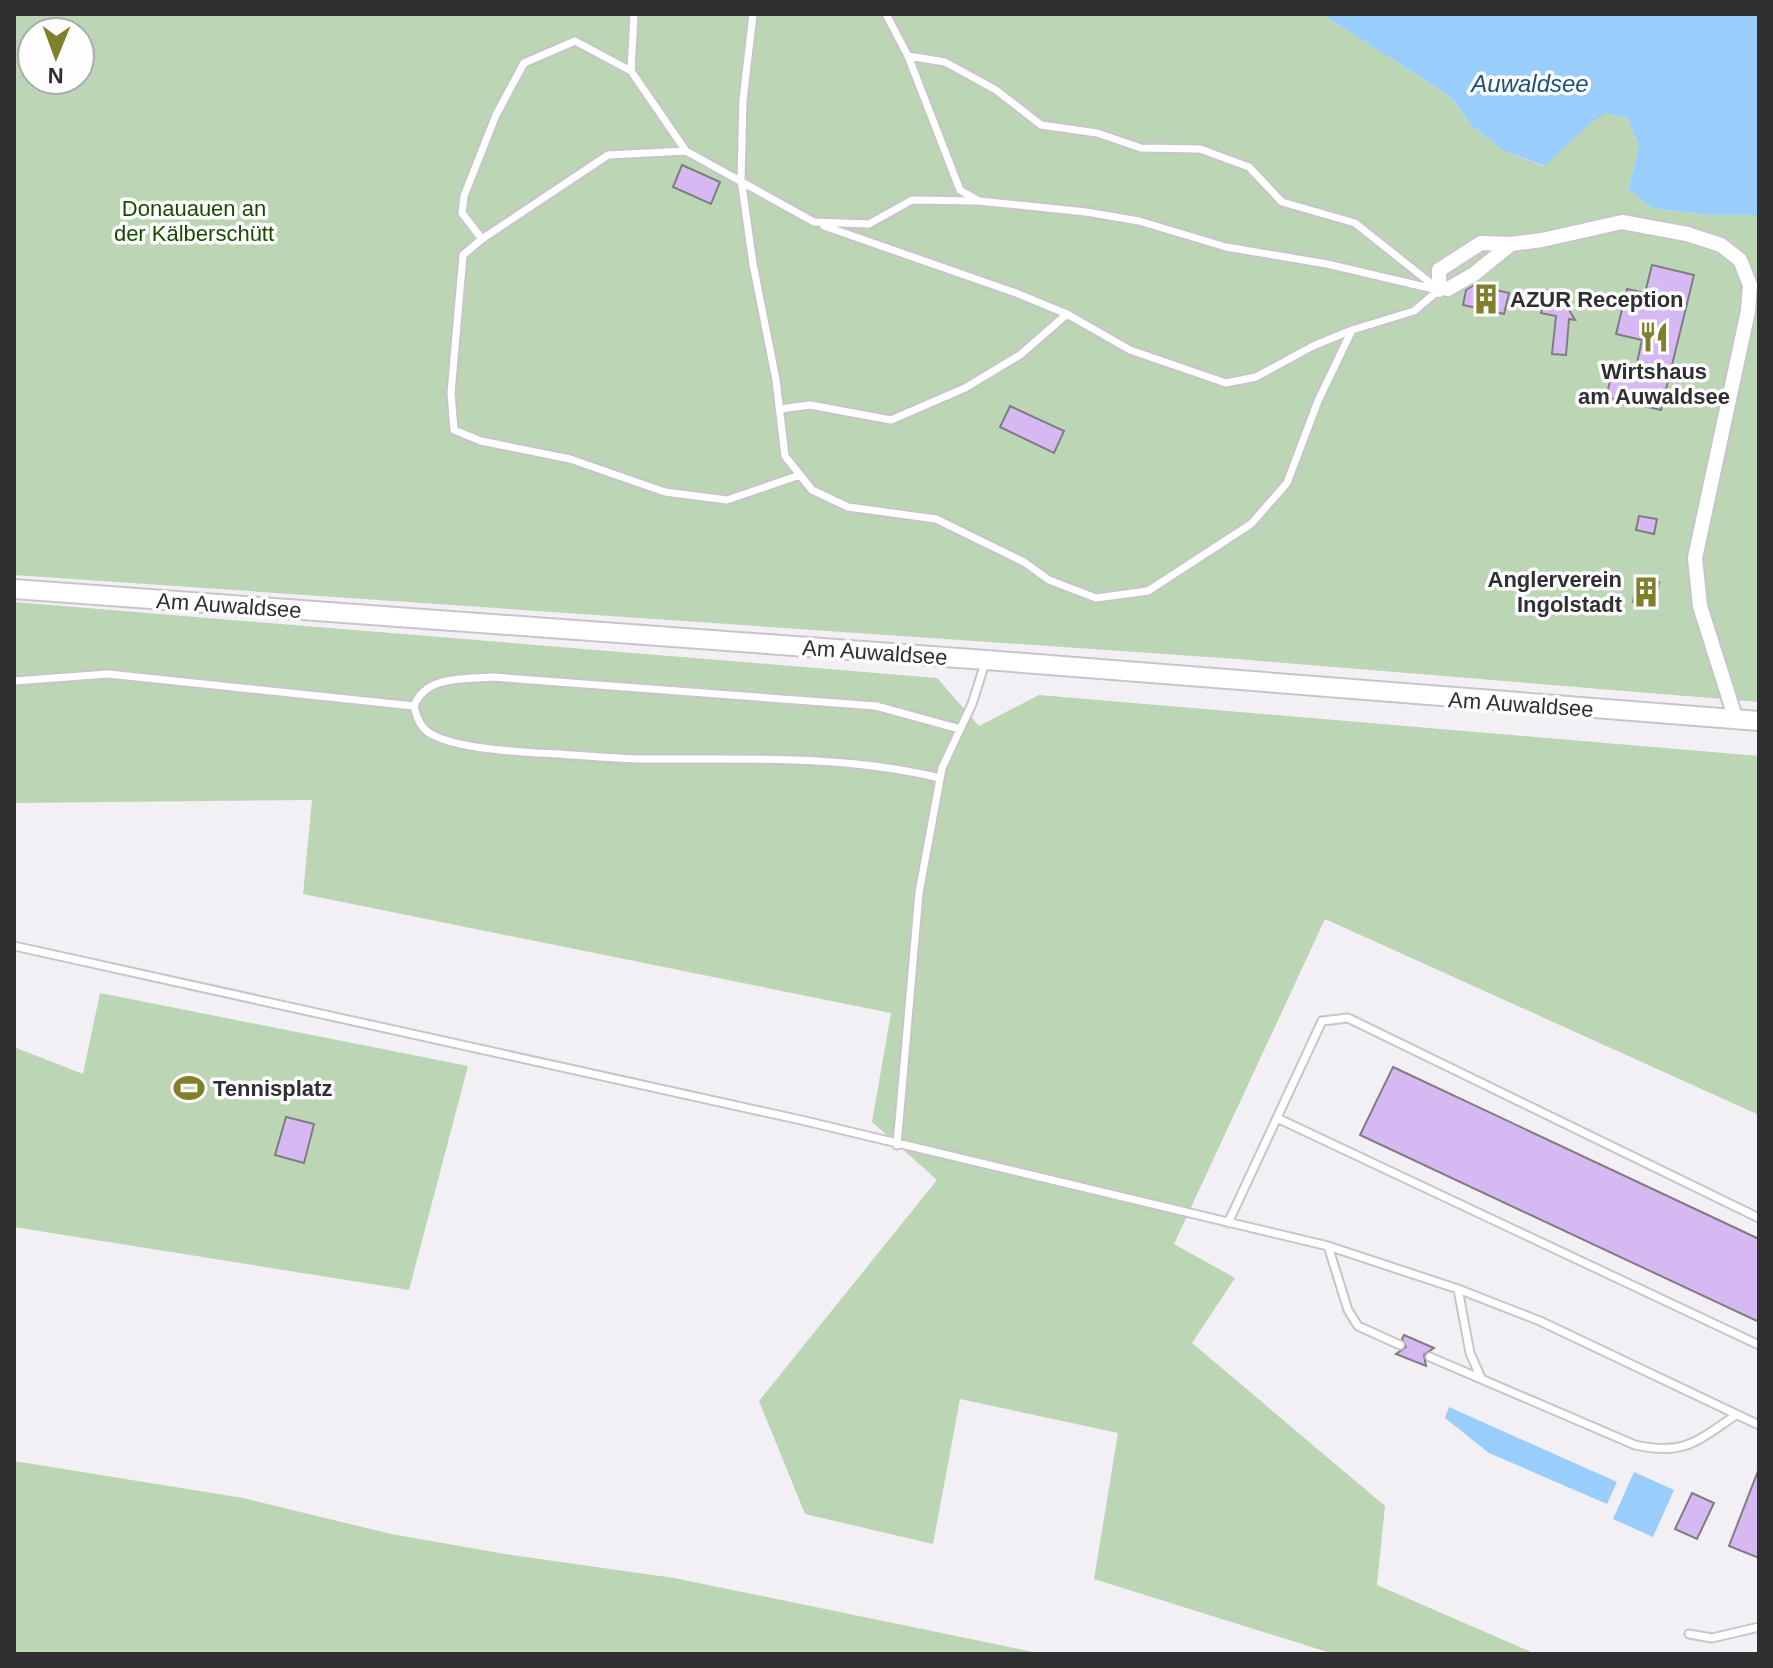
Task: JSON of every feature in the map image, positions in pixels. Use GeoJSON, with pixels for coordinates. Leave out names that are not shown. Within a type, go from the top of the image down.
{"type":"FeatureCollection","features":[{"type":"Feature","properties":{"kind":"street"},"geometry":{"type":"LineString","coordinates":[[1511,244],[1474,274],[1444,290],[1439,270],[1481,243],[1511,244],[1542,240],[1622,222],[1687,234],[1721,245],[1740,260],[1750,285],[1748,311],[1695,558],[1700,606],[1736,720]]}},
{"type":"Feature","properties":{"kind":"street","name":"Am Auwaldsee"},"geometry":{"type":"LineString","coordinates":[[14,589],[986,660],[1759,721]]}},
{"type":"Feature","properties":{"kind":"lane"},"geometry":{"type":"LineString","coordinates":[[631,71],[634,14]]}},
{"type":"Feature","properties":{"kind":"lane"},"geometry":{"type":"LineString","coordinates":[[753,14],[743,100],[741,179],[780,409],[785,456],[812,490],[848,507],[936,519],[1024,562],[1049,580],[1096,598],[1148,591],[1251,524],[1287,483],[1318,401],[1352,330]]}},
{"type":"Feature","properties":{"kind":"lane"},"geometry":{"type":"LineString","coordinates":[[886,14],[908,56],[960,190],[979,201]]}},
{"type":"Feature","properties":{"kind":"lane"},"geometry":{"type":"LineString","coordinates":[[482,239],[462,213],[464,196],[496,115],[524,63],[575,41],[631,71],[686,151],[814,222],[1067,314],[1130,350],[1226,383],[1256,377],[1313,346],[1414,311],[1444,290]]}},
{"type":"Feature","properties":{"kind":"lane"},"geometry":{"type":"LineString","coordinates":[[908,56],[945,62],[996,90],[1041,125],[1097,133],[1141,148],[1200,149],[1249,167],[1282,202],[1355,223],[1444,290]]}},
{"type":"Feature","properties":{"kind":"lane"},"geometry":{"type":"LineString","coordinates":[[686,151],[608,155],[463,255],[451,393],[454,430],[481,441],[570,459],[665,492],[727,500],[800,475]]}},
{"type":"Feature","properties":{"kind":"lane"},"geometry":{"type":"LineString","coordinates":[[814,222],[869,224],[912,200],[979,201],[1086,212],[1139,221],[1226,247],[1327,264],[1444,290]]}},
{"type":"Feature","properties":{"kind":"lane"},"geometry":{"type":"LineString","coordinates":[[780,409],[810,405],[891,420],[965,388],[1020,355],[1067,314]]}},
{"type":"Feature","properties":{"kind":"lane"},"geometry":{"type":"LineString","coordinates":[[897,1145],[919,893],[940,778],[986,660]]}},
{"type":"Feature","properties":{"kind":"lane"},"geometry":{"type":"LineString","coordinates":[[14,681],[108,674],[414,706]]}},
{"type":"Feature","properties":{"kind":"lane"},"geometry":{"type":"LineString","coordinates":[[940,778],[839,761],[641,759],[526,753],[449,742],[431,735],[418,722],[414,706],[419,693],[433,684],[492,677],[876,706],[960,729]]}},
{"type":"Feature","properties":{"kind":"lane"},"geometry":{"type":"LineString","coordinates":[[14,946],[801,1120],[1328,1246],[1458,1289],[1540,1321],[1759,1425]]}},
{"type":"Feature","properties":{"kind":"lane"},"geometry":{"type":"LineString","coordinates":[[1228,1223],[1322,1021],[1348,1018],[1759,1218]]}},
{"type":"Feature","properties":{"kind":"lane"},"geometry":{"type":"LineString","coordinates":[[1277,1118],[1759,1345]]}},
{"type":"Feature","properties":{"kind":"lane"},"geometry":{"type":"LineString","coordinates":[[1328,1246],[1348,1310],[1358,1326],[1400,1345]]}},
{"type":"Feature","properties":{"kind":"lane"},"geometry":{"type":"LineString","coordinates":[[1458,1289],[1470,1353],[1481,1378]]}},
{"type":"Feature","properties":{"kind":"lane"},"geometry":{"type":"LineString","coordinates":[[1430,1357],[1635,1445],[1659,1450],[1689,1446],[1736,1415]]}},
{"type":"Feature","properties":{"kind":"lane"},"geometry":{"type":"LineString","coordinates":[[1689,1634],[1712,1638],[1759,1627]]}},
{"type":"Feature","properties":{"kind":"green space","name":"Donauauen an der Kälberschütt"},"geometry":{"type":"Polygon","coordinates":[[[14,14],[1322,14],[1451,97],[1471,125],[1502,150],[1544,166],[1606,112],[1628,118],[1639,148],[1628,189],[1652,208],[1708,215],[1759,215],[1759,702],[1237,659],[14,575],[14,14]]]}},
{"type":"Feature","properties":{"kind":"green space"},"geometry":{"type":"Polygon","coordinates":[[[14,602],[937,678],[979,726],[1039,695],[1759,756],[1759,1115],[1325,919],[1174,1244],[1235,1278],[1192,1343],[1385,1506],[1377,1585],[1536,1654],[1334,1654],[1094,1579],[1118,1433],[960,1399],[933,1544],[805,1514],[759,1401],[937,1180],[872,1122],[891,1013],[303,894],[312,800],[14,803],[14,602]]]}},
{"type":"Feature","properties":{"kind":"green space"},"geometry":{"type":"Polygon","coordinates":[[[100,993],[468,1066],[409,1290],[14,1227],[14,1047],[83,1074],[100,993]]]}},
{"type":"Feature","properties":{"kind":"green space"},"geometry":{"type":"Polygon","coordinates":[[[14,1461],[243,1498],[391,1534],[674,1578],[1043,1654],[14,1654],[14,1461]]]}},
{"type":"Feature","properties":{"kind":"water","name":"Auwaldsee"},"geometry":{"type":"Polygon","coordinates":[[[1322,14],[1759,14],[1759,215],[1708,215],[1652,208],[1628,189],[1639,148],[1628,118],[1606,113],[1545,166],[1502,150],[1471,125],[1451,97],[1322,14]]]}},
{"type":"Feature","properties":{"kind":"water"},"geometry":{"type":"Polygon","coordinates":[[[1449,1407],[1617,1482],[1607,1504],[1489,1453],[1445,1418],[1449,1407]]]}},
{"type":"Feature","properties":{"kind":"water"},"geometry":{"type":"Polygon","coordinates":[[[1634,1472],[1674,1490],[1653,1537],[1613,1519],[1634,1472]]]}},
{"type":"Feature","properties":{"kind":"building"},"geometry":{"type":"Polygon","coordinates":[[[682,165],[720,182],[711,204],[673,187],[682,165]]]}},
{"type":"Feature","properties":{"kind":"building","name":"Wirtshaus am Auwaldsee"},"geometry":{"type":"Polygon","coordinates":[[[1652,265],[1694,275],[1661,410],[1606,397],[1615,362],[1636,367],[1642,340],[1616,334],[1627,289],[1645,293],[1652,265]]]}},
{"type":"Feature","properties":{"kind":"building","name":"AZUR Reception"},"geometry":{"type":"Polygon","coordinates":[[[1474,285],[1509,293],[1504,314],[1463,305],[1466,290],[1474,285]]]}},
{"type":"Feature","properties":{"kind":"building"},"geometry":{"type":"Polygon","coordinates":[[[1546,290],[1559,293],[1575,320],[1569,319],[1566,355],[1552,354],[1556,316],[1541,313],[1546,290]]]}},
{"type":"Feature","properties":{"kind":"building"},"geometry":{"type":"Polygon","coordinates":[[[1010,406],[1064,431],[1054,453],[1000,427],[1010,406]]]}},
{"type":"Feature","properties":{"kind":"building"},"geometry":{"type":"Polygon","coordinates":[[[1639,516],[1657,519],[1654,534],[1636,530],[1639,516]]]}},
{"type":"Feature","properties":{"kind":"building","name":"Anglerverein Ingolstadt"},"geometry":{"type":"Polygon","coordinates":[[[1637,579],[1659,582],[1654,606],[1633,602],[1637,579]]]}},
{"type":"Feature","properties":{"kind":"building"},"geometry":{"type":"Polygon","coordinates":[[[1393,1067],[1759,1239],[1759,1322],[1360,1135],[1393,1067]]]}},
{"type":"Feature","properties":{"kind":"building"},"geometry":{"type":"Polygon","coordinates":[[[286,1117],[314,1124],[304,1163],[275,1155],[286,1117]]]}},
{"type":"Feature","properties":{"kind":"building"},"geometry":{"type":"Polygon","coordinates":[[[1404,1335],[1434,1348],[1424,1355],[1426,1366],[1396,1354],[1406,1347],[1402,1339],[1404,1335]]]}},
{"type":"Feature","properties":{"kind":"building"},"geometry":{"type":"Polygon","coordinates":[[[1759,1471],[1759,1558],[1729,1546],[1759,1471]]]}},
{"type":"Feature","properties":{"kind":"building"},"geometry":{"type":"Polygon","coordinates":[[[1692,1493],[1714,1503],[1697,1539],[1675,1529],[1692,1493]]]}},
{"type":"Feature","properties":{"kind":"place","name":"AZUR Reception"},"geometry":{"type":"Point","coordinates":[1486,299]}},
{"type":"Feature","properties":{"kind":"place","name":"Wirtshaus am Auwaldsee"},"geometry":{"type":"Point","coordinates":[1654,337]}},
{"type":"Feature","properties":{"kind":"place","name":"Anglerverein Ingolstadt"},"geometry":{"type":"Point","coordinates":[1646,592]}},
{"type":"Feature","properties":{"kind":"place","name":"Tennisplatz"},"geometry":{"type":"Point","coordinates":[189,1088]}}]}
